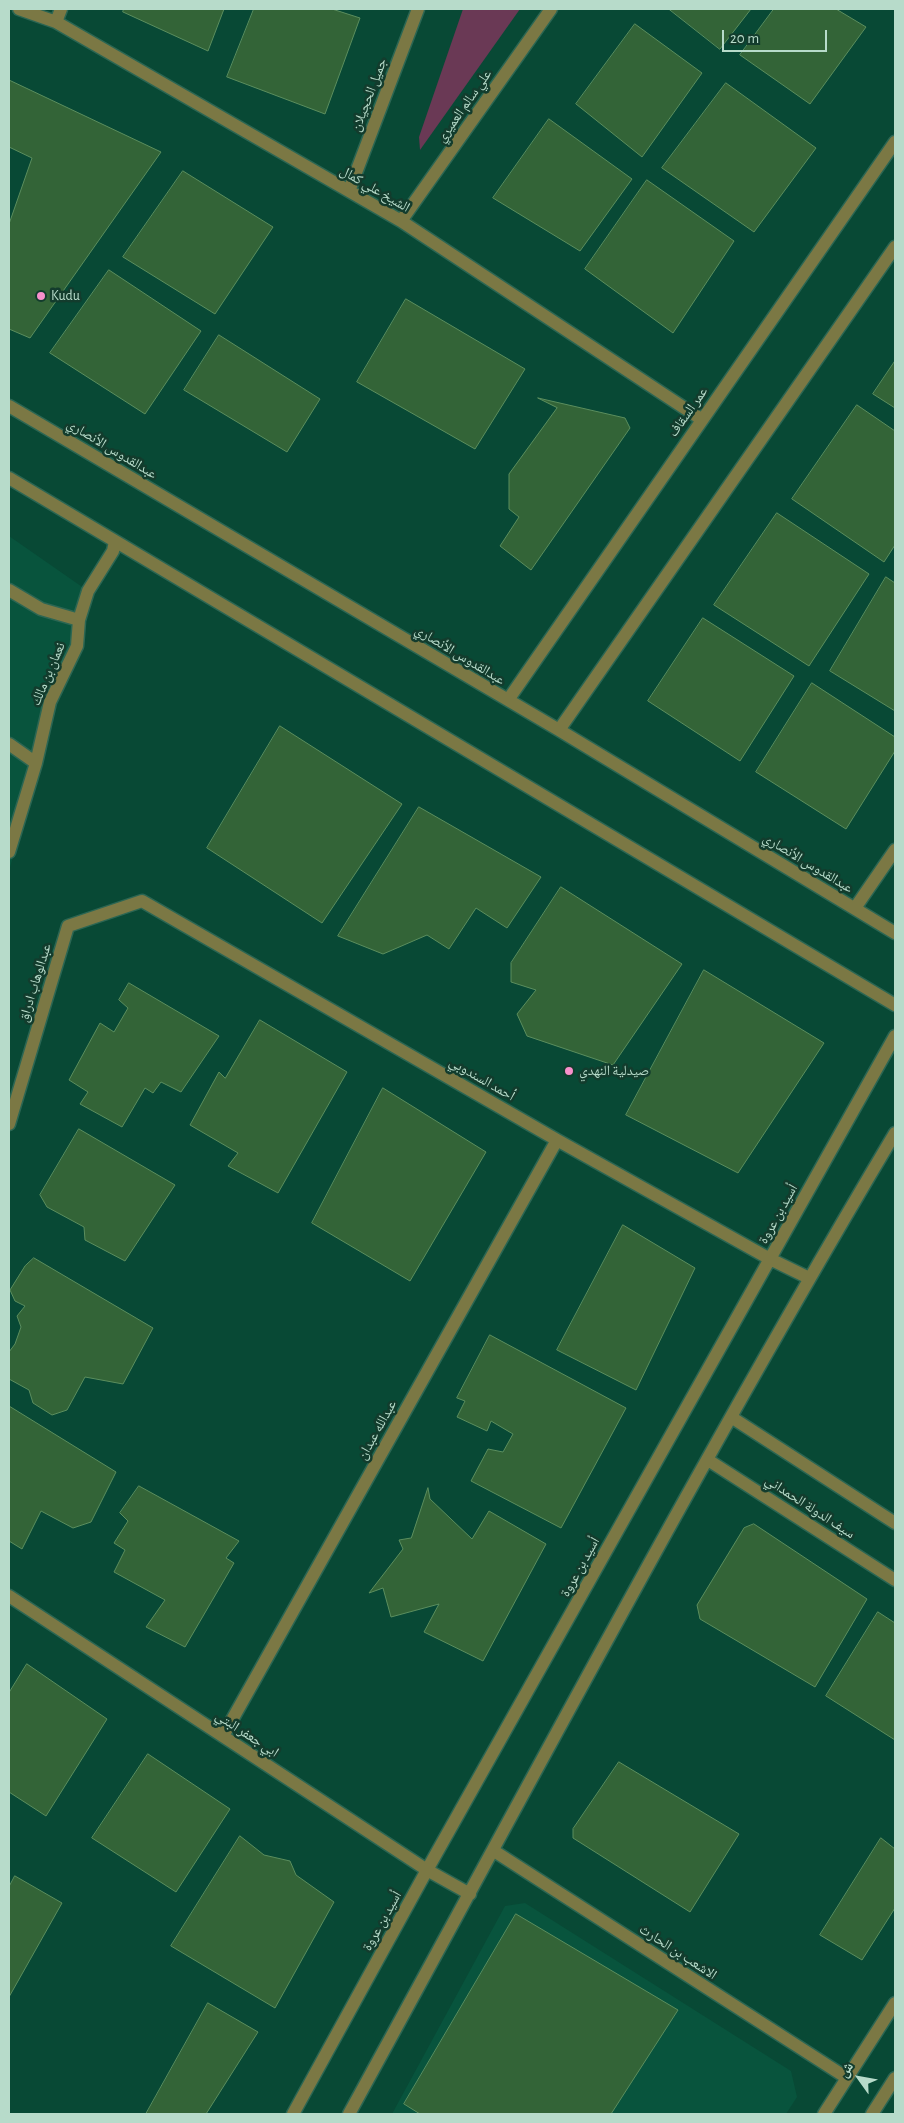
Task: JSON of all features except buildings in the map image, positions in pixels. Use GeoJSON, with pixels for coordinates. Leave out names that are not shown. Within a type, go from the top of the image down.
{"type":"FeatureCollection","features":[{"type":"Feature","properties":{"kind":"street","name":"الشيخ علي كمال"},"geometry":{"type":"LineString","coordinates":[[19,9],[56,22],[401,221],[701,419]]}},
{"type":"Feature","properties":{"kind":"street"},"geometry":{"type":"LineString","coordinates":[[56,22],[61,9]]}},
{"type":"Feature","properties":{"kind":"street","name":"جميل الحجيلان"},"geometry":{"type":"LineString","coordinates":[[349,191],[418,9]]}},
{"type":"Feature","properties":{"kind":"street","name":"علي سالم العميري"},"geometry":{"type":"LineString","coordinates":[[401,221],[551,9]]}},
{"type":"Feature","properties":{"kind":"street","name":"عمر السقاف"},"geometry":{"type":"LineString","coordinates":[[508,700],[701,419],[895,142]]}},
{"type":"Feature","properties":{"kind":"street"},"geometry":{"type":"LineString","coordinates":[[559,730],[895,248]]}},
{"type":"Feature","properties":{"kind":"street","name":"عبدالقدوس الأنصاري"},"geometry":{"type":"LineString","coordinates":[[9,406],[559,730],[895,933]]}},
{"type":"Feature","properties":{"kind":"street"},"geometry":{"type":"LineString","coordinates":[[9,478],[895,1005]]}},
{"type":"Feature","properties":{"kind":"street","name":"نعمان بن مالك"},"geometry":{"type":"LineString","coordinates":[[9,852],[36,763],[50,702],[77,646],[79,620],[88,591],[113,551],[115,541]]}},
{"type":"Feature","properties":{"kind":"street"},"geometry":{"type":"LineString","coordinates":[[9,590],[41,609],[79,620]]}},
{"type":"Feature","properties":{"kind":"street"},"geometry":{"type":"LineString","coordinates":[[9,744],[36,763]]}},
{"type":"Feature","properties":{"kind":"street"},"geometry":{"type":"LineString","coordinates":[[855,908],[895,850]]}},
{"type":"Feature","properties":{"kind":"street","name":"عبدالوهاب ادراق"},"geometry":{"type":"LineString","coordinates":[[9,1124],[68,926],[142,900]]}},
{"type":"Feature","properties":{"kind":"street","name":"أحمد السندوبي"},"geometry":{"type":"LineString","coordinates":[[142,900],[557,1140],[770,1259],[809,1278]]}},
{"type":"Feature","properties":{"kind":"street","name":"أسيد بن عروة"},"geometry":{"type":"LineString","coordinates":[[293,2114],[427,1870],[895,1036]]}},
{"type":"Feature","properties":{"kind":"street"},"geometry":{"type":"LineString","coordinates":[[349,2114],[731,1417],[809,1278],[895,1133]]}},
{"type":"Feature","properties":{"kind":"street","name":"عبدالله عبدان"},"geometry":{"type":"LineString","coordinates":[[223,1736],[557,1140]]}},
{"type":"Feature","properties":{"kind":"street"},"geometry":{"type":"LineString","coordinates":[[731,1417],[895,1523]]}},
{"type":"Feature","properties":{"kind":"street","name":"سيف الدولة الحمداني"},"geometry":{"type":"LineString","coordinates":[[708,1460],[895,1580]]}},
{"type":"Feature","properties":{"kind":"street","name":"ابي جعفر البتي"},"geometry":{"type":"LineString","coordinates":[[9,1596],[427,1870],[470,1894]]}},
{"type":"Feature","properties":{"kind":"street","name":"الاشعب بن الحارث"},"geometry":{"type":"LineString","coordinates":[[494,1851],[847,2078]]}},
{"type":"Feature","properties":{"kind":"street"},"geometry":{"type":"LineString","coordinates":[[824,2114],[895,2003]]}},
{"type":"Feature","properties":{"kind":"street"},"geometry":{"type":"LineString","coordinates":[[872,2114],[895,2078]]}},
{"type":"Feature","properties":{"kind":"shaded area"},"geometry":{"type":"Polygon","coordinates":[[[463,9],[520,9],[420,150],[419,137],[463,9]]]}},
{"type":"Feature","properties":{"kind":"shaded area"},"geometry":{"type":"Polygon","coordinates":[[[9,536],[88,591],[9,871],[9,536]]]}},
{"type":"Feature","properties":{"kind":"shaded area"},"geometry":{"type":"Polygon","coordinates":[[[525,1903],[791,2071],[797,2097],[786,2114],[392,2114],[505,1906],[525,1903]]]}},
{"type":"Feature","properties":{"kind":"place","name":"Kudu"},"geometry":{"type":"Point","coordinates":[41,296]}},
{"type":"Feature","properties":{"kind":"place","name":"صيدلية النهدي"},"geometry":{"type":"Point","coordinates":[569,1071]}}]}
